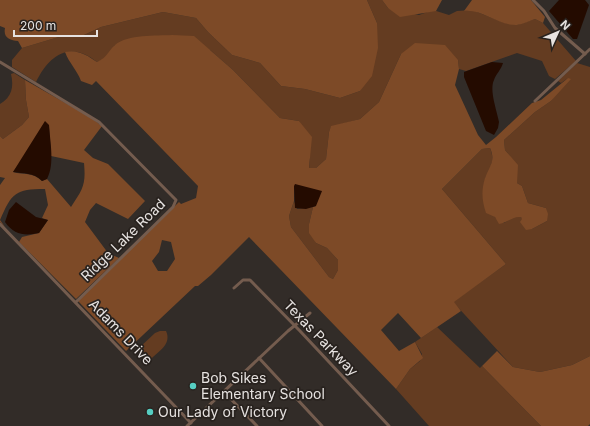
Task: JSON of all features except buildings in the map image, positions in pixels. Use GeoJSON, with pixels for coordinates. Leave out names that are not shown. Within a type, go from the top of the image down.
{"type":"FeatureCollection","features":[{"type":"Feature","properties":{"kind":"street"},"geometry":{"type":"LineString","coordinates":[[533,0],[544,11],[555,28],[585,54]]}},
{"type":"Feature","properties":{"kind":"street"},"geometry":{"type":"LineString","coordinates":[[535,101],[590,49]]}},
{"type":"Feature","properties":{"kind":"street","name":"Ridge Lake Road"},"geometry":{"type":"LineString","coordinates":[[0,62],[99,122],[176,200],[173,207],[76,302]]}},
{"type":"Feature","properties":{"kind":"street","name":"Adams Drive"},"geometry":{"type":"LineString","coordinates":[[0,224],[76,302],[190,425]]}},
{"type":"Feature","properties":{"kind":"street","name":"Texas Parkway"},"geometry":{"type":"LineString","coordinates":[[234,288],[243,280],[250,280],[389,426]]}},
{"type":"Feature","properties":{"kind":"street"},"geometry":{"type":"LineString","coordinates":[[190,425],[260,358],[310,313]]}},
{"type":"Feature","properties":{"kind":"street"},"geometry":{"type":"LineString","coordinates":[[260,358],[322,426]]}},
{"type":"Feature","properties":{"kind":"street"},"geometry":{"type":"LineString","coordinates":[[224,392],[257,426]]}},
{"type":"Feature","properties":{"kind":"shaded area"},"geometry":{"type":"Polygon","coordinates":[[[0,0],[367,0],[377,23],[378,48],[372,76],[360,91],[340,98],[305,89],[281,86],[260,63],[232,55],[196,18],[163,12],[101,27],[84,35],[62,36],[22,48],[18,41],[12,40],[6,36],[5,28],[0,26],[0,0]]]}},
{"type":"Feature","properties":{"kind":"shaded area"},"geometry":{"type":"Polygon","coordinates":[[[367,0],[382,0],[388,8],[419,15],[433,10],[449,15],[457,11],[472,10],[505,23],[517,25],[535,19],[543,23],[576,61],[555,79],[549,76],[542,61],[517,53],[466,71],[459,69],[458,60],[401,54],[379,102],[360,119],[331,127],[329,132],[326,159],[316,168],[309,168],[310,159],[299,121],[280,118],[233,70],[210,50],[115,45],[105,59],[97,62],[87,55],[78,52],[69,52],[61,54],[47,64],[36,82],[12,67],[12,60],[22,48],[62,36],[84,35],[101,27],[163,12],[196,18],[232,55],[260,63],[281,86],[305,89],[340,98],[360,91],[377,23],[367,0]]]}},
{"type":"Feature","properties":{"kind":"shaded area"},"geometry":{"type":"Polygon","coordinates":[[[382,0],[442,0],[436,11],[400,17],[388,8],[382,0]]]}},
{"type":"Feature","properties":{"kind":"shaded area"},"geometry":{"type":"Polygon","coordinates":[[[472,0],[531,0],[545,17],[543,23],[535,19],[519,25],[510,25],[478,12],[464,11],[472,0]]]}},
{"type":"Feature","properties":{"kind":"shaded area"},"geometry":{"type":"Polygon","coordinates":[[[559,0],[585,0],[589,5],[577,39],[573,39],[549,11],[559,0]]]}},
{"type":"Feature","properties":{"kind":"shaded area"},"geometry":{"type":"Polygon","coordinates":[[[172,35],[194,36],[233,70],[280,118],[299,121],[312,137],[309,168],[316,168],[326,159],[331,126],[360,119],[379,102],[401,54],[415,43],[445,45],[458,60],[459,69],[455,85],[478,135],[486,145],[532,103],[541,100],[568,78],[571,79],[551,101],[535,112],[504,140],[505,150],[518,165],[517,183],[522,186],[528,203],[546,208],[548,214],[547,221],[532,229],[526,230],[520,222],[522,219],[521,217],[499,224],[495,217],[486,213],[483,192],[485,178],[492,160],[490,148],[482,149],[442,189],[506,264],[454,302],[461,311],[421,338],[398,313],[381,330],[399,351],[415,342],[423,358],[410,369],[396,389],[249,237],[211,275],[198,286],[195,286],[126,351],[78,301],[179,202],[181,204],[196,198],[198,186],[96,81],[92,85],[81,81],[65,52],[78,52],[97,62],[121,41],[135,37],[172,35]],[[294,186],[294,201],[289,216],[291,227],[329,277],[333,279],[338,270],[338,260],[327,248],[316,243],[309,233],[309,224],[313,207],[316,206],[294,186]],[[162,240],[159,252],[152,261],[158,271],[167,271],[175,259],[171,242],[162,240]]]}},
{"type":"Feature","properties":{"kind":"shaded area"},"geometry":{"type":"Polygon","coordinates":[[[492,62],[503,63],[495,78],[492,89],[499,122],[498,128],[494,135],[486,131],[464,77],[464,72],[492,62]]]}},
{"type":"Feature","properties":{"kind":"shaded area"},"geometry":{"type":"Polygon","coordinates":[[[577,63],[590,67],[590,356],[572,365],[540,372],[513,367],[453,302],[506,264],[442,189],[482,149],[490,148],[492,164],[485,178],[495,217],[504,223],[515,216],[521,217],[532,229],[547,221],[546,208],[528,203],[522,186],[517,183],[514,165],[505,150],[504,140],[535,112],[551,101],[568,78],[561,83],[558,81],[577,63]]]}},
{"type":"Feature","properties":{"kind":"shaded area"},"geometry":{"type":"Polygon","coordinates":[[[14,73],[25,80],[29,117],[22,125],[3,139],[0,136],[0,104],[10,95],[12,87],[11,74],[14,73]]]}},
{"type":"Feature","properties":{"kind":"shaded area"},"geometry":{"type":"Polygon","coordinates":[[[25,80],[90,117],[102,126],[84,150],[93,158],[108,164],[145,201],[128,219],[96,203],[90,210],[85,222],[108,253],[119,258],[76,299],[19,242],[22,237],[39,233],[48,220],[42,218],[48,205],[45,189],[27,190],[16,194],[8,204],[0,220],[0,185],[5,178],[0,177],[0,136],[3,139],[22,125],[29,117],[25,80]],[[49,125],[13,172],[32,175],[42,181],[47,179],[71,207],[83,186],[84,163],[51,156],[49,125]]]}},
{"type":"Feature","properties":{"kind":"shaded area"},"geometry":{"type":"Polygon","coordinates":[[[45,121],[49,125],[51,153],[51,167],[47,179],[42,181],[32,175],[13,172],[45,121]]]}},
{"type":"Feature","properties":{"kind":"shaded area"},"geometry":{"type":"Polygon","coordinates":[[[295,184],[322,191],[316,206],[306,209],[295,208],[295,184]]]}},
{"type":"Feature","properties":{"kind":"shaded area"},"geometry":{"type":"Polygon","coordinates":[[[294,201],[297,209],[313,207],[309,224],[316,243],[327,248],[338,260],[338,270],[333,279],[329,277],[291,227],[289,216],[294,201]]]}},
{"type":"Feature","properties":{"kind":"shaded area"},"geometry":{"type":"Polygon","coordinates":[[[16,202],[36,217],[48,220],[39,233],[20,234],[12,230],[5,222],[9,210],[16,202]]]}},
{"type":"Feature","properties":{"kind":"shaded area"},"geometry":{"type":"Polygon","coordinates":[[[437,327],[480,368],[482,366],[541,426],[429,426],[396,389],[410,369],[420,361],[422,354],[415,342],[437,327]]]}},
{"type":"Feature","properties":{"kind":"shaded area"},"geometry":{"type":"Polygon","coordinates":[[[166,331],[167,340],[164,347],[151,359],[139,348],[155,333],[166,331]]]}},
{"type":"Feature","properties":{"kind":"shaded area"},"geometry":{"type":"Polygon","coordinates":[[[497,351],[513,367],[540,372],[572,365],[590,356],[590,424],[588,426],[541,426],[482,366],[497,351]]]}},
{"type":"Feature","properties":{"kind":"place","name":"Bob Sikes Elementary School"},"geometry":{"type":"Point","coordinates":[193,386]}},
{"type":"Feature","properties":{"kind":"place","name":"Our Lady of Victory"},"geometry":{"type":"Point","coordinates":[150,412]}}]}
